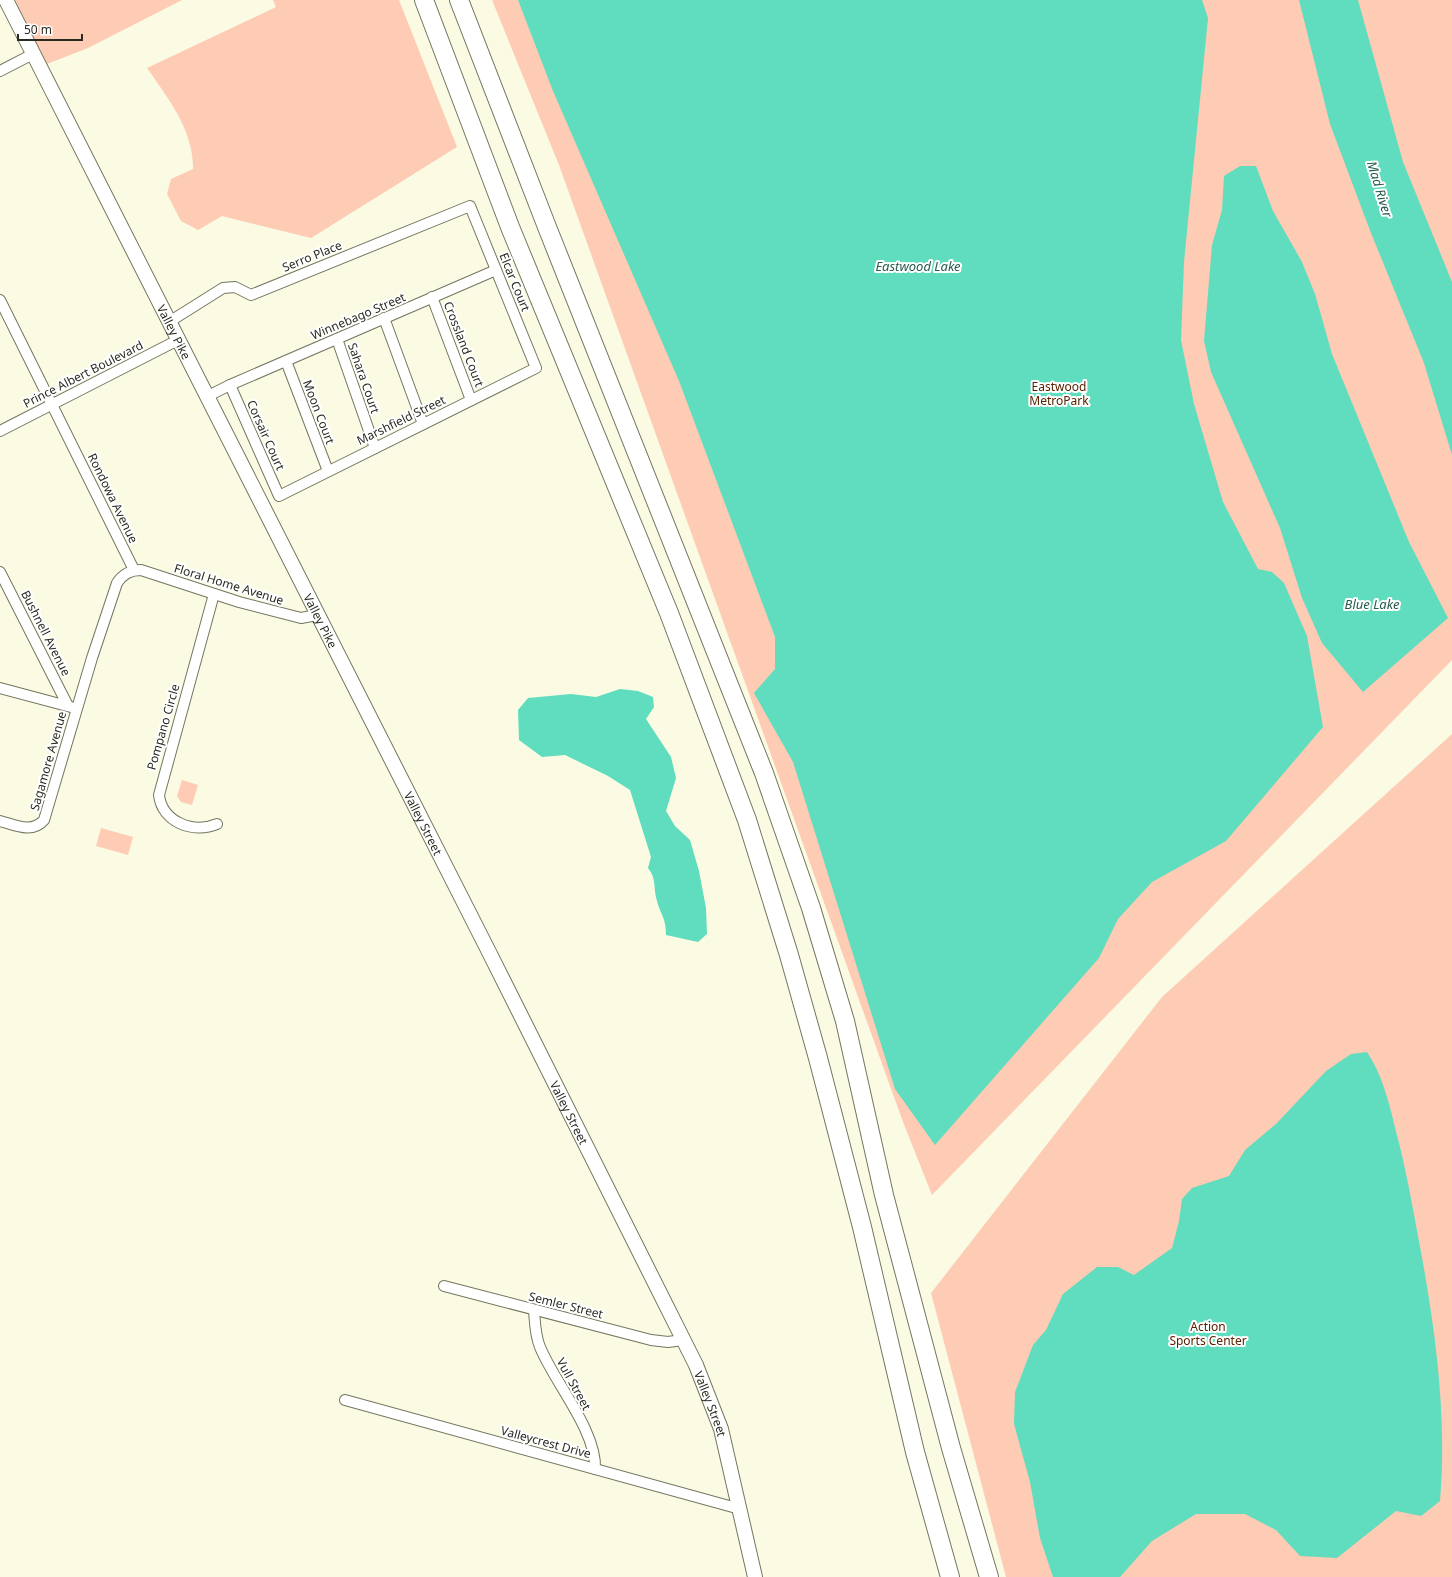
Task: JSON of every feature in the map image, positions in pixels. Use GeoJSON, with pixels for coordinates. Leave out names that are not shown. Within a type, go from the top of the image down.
{"type":"FeatureCollection","features":[{"type":"Feature","properties":{"kind":"highway"},"geometry":{"type":"LineString","coordinates":[[424,0],[510,227],[669,613],[747,820],[789,955],[818,1058],[862,1227],[915,1452],[950,1577]]}},
{"type":"Feature","properties":{"kind":"highway"},"geometry":{"type":"LineString","coordinates":[[459,0],[550,234],[764,773],[811,908],[845,1022],[884,1195],[951,1448],[989,1577]]}},
{"type":"Feature","properties":{"kind":"street","name":"Valley Pike"},"geometry":{"type":"LineString","coordinates":[[6,0],[342,664]]}},
{"type":"Feature","properties":{"kind":"street"},"geometry":{"type":"LineString","coordinates":[[0,70],[33,54]]}},
{"type":"Feature","properties":{"kind":"street","name":"Serro Place"},"geometry":{"type":"LineString","coordinates":[[169,322],[223,288],[235,288],[250,295],[470,206]]}},
{"type":"Feature","properties":{"kind":"street","name":"Elcar Court"},"geometry":{"type":"LineString","coordinates":[[470,206],[536,368]]}},
{"type":"Feature","properties":{"kind":"street","name":"Winnebago Street"},"geometry":{"type":"LineString","coordinates":[[206,397],[230,385],[496,270]]}},
{"type":"Feature","properties":{"kind":"street","name":"Crossland Court"},"geometry":{"type":"LineString","coordinates":[[432,297],[471,400]]}},
{"type":"Feature","properties":{"kind":"street","name":"Rondowa Avenue"},"geometry":{"type":"LineString","coordinates":[[0,300],[134,570]]}},
{"type":"Feature","properties":{"kind":"street"},"geometry":{"type":"LineString","coordinates":[[384,318],[423,424]]}},
{"type":"Feature","properties":{"kind":"street","name":"Sahara Court"},"geometry":{"type":"LineString","coordinates":[[337,339],[375,448]]}},
{"type":"Feature","properties":{"kind":"street","name":"Prince Albert Boulevard"},"geometry":{"type":"LineString","coordinates":[[0,431],[178,340]]}},
{"type":"Feature","properties":{"kind":"street","name":"Moon Court"},"geometry":{"type":"LineString","coordinates":[[286,361],[328,472]]}},
{"type":"Feature","properties":{"kind":"street","name":"Marshfield Street"},"geometry":{"type":"LineString","coordinates":[[279,496],[536,368]]}},
{"type":"Feature","properties":{"kind":"street","name":"Corsair Court"},"geometry":{"type":"LineString","coordinates":[[230,385],[279,496]]}},
{"type":"Feature","properties":{"kind":"street"},"geometry":{"type":"LineString","coordinates":[[0,688],[73,707],[117,583],[125,574],[134,570]]}},
{"type":"Feature","properties":{"kind":"street","name":"Floral Home Avenue"},"geometry":{"type":"LineString","coordinates":[[134,570],[150,572],[214,594],[301,618],[317,615]]}},
{"type":"Feature","properties":{"kind":"street","name":"Bushnell Avenue"},"geometry":{"type":"LineString","coordinates":[[0,572],[73,707]]}},
{"type":"Feature","properties":{"kind":"street","name":"Pompano Circle"},"geometry":{"type":"LineString","coordinates":[[214,594],[159,795],[159,802],[166,814],[182,823],[202,828],[217,824]]}},
{"type":"Feature","properties":{"kind":"street","name":"Valley Street"},"geometry":{"type":"LineString","coordinates":[[342,664],[489,952],[683,1340],[721,1428],[755,1577]]}},
{"type":"Feature","properties":{"kind":"street","name":"Sagamore Avenue"},"geometry":{"type":"LineString","coordinates":[[0,821],[31,829],[41,825],[44,820],[73,707]]}},
{"type":"Feature","properties":{"kind":"street","name":"Semler Street"},"geometry":{"type":"LineString","coordinates":[[444,1286],[651,1340],[668,1342],[683,1340]]}},
{"type":"Feature","properties":{"kind":"street","name":"Vull Street"},"geometry":{"type":"LineString","coordinates":[[534,1310],[535,1326],[540,1347],[575,1411],[593,1450],[595,1469]]}},
{"type":"Feature","properties":{"kind":"street","name":"Valleycrest Drive"},"geometry":{"type":"LineString","coordinates":[[345,1400],[740,1509]]}},
{"type":"Feature","properties":{"kind":"green space"},"geometry":{"type":"Polygon","coordinates":[[[15,0],[182,0],[88,48],[47,64],[15,0]]]}},
{"type":"Feature","properties":{"kind":"green space"},"geometry":{"type":"Polygon","coordinates":[[[273,0],[399,0],[457,147],[311,238],[222,216],[198,230],[181,221],[167,194],[171,179],[193,169],[192,155],[189,141],[178,116],[147,68],[276,7],[273,0]]]}},
{"type":"Feature","properties":{"kind":"green space","name":"Eastwood Lake"},"geometry":{"type":"Polygon","coordinates":[[[492,0],[1452,0],[1452,660],[932,1195],[903,1122],[559,165],[492,0]]]}},
{"type":"Feature","properties":{"kind":"green space","name":"Action Sports Center"},"geometry":{"type":"Polygon","coordinates":[[[1452,734],[1452,1577],[1006,1577],[931,1293],[1162,997],[1452,734]]]}},
{"type":"Feature","properties":{"kind":"green space"},"geometry":{"type":"Polygon","coordinates":[[[182,780],[198,785],[192,805],[181,802],[177,796],[182,780]]]}},
{"type":"Feature","properties":{"kind":"green space"},"geometry":{"type":"Polygon","coordinates":[[[101,828],[133,837],[128,855],[96,846],[101,828]]]}},
{"type":"Feature","properties":{"kind":"water","name":"Eastwood Lake"},"geometry":{"type":"Polygon","coordinates":[[[518,0],[1202,0],[1208,18],[1184,262],[1181,340],[1194,404],[1223,502],[1258,569],[1272,572],[1284,583],[1307,636],[1323,727],[1226,841],[1152,882],[1118,919],[1099,958],[935,1145],[895,1089],[793,762],[754,693],[775,669],[775,637],[679,381],[553,91],[518,0]]]}},
{"type":"Feature","properties":{"kind":"water","name":"Mad River"},"geometry":{"type":"Polygon","coordinates":[[[1299,0],[1358,0],[1403,162],[1452,282],[1452,455],[1424,363],[1371,233],[1330,124],[1299,0]]]}},
{"type":"Feature","properties":{"kind":"water","name":"Blue Lake"},"geometry":{"type":"Polygon","coordinates":[[[1240,166],[1256,166],[1273,211],[1302,262],[1315,294],[1332,354],[1409,542],[1448,618],[1363,692],[1322,643],[1302,598],[1280,528],[1211,372],[1204,341],[1212,245],[1222,210],[1224,176],[1240,166]]]}},
{"type":"Feature","properties":{"kind":"water"},"geometry":{"type":"Polygon","coordinates":[[[620,689],[638,691],[653,697],[654,707],[646,719],[671,757],[676,778],[666,811],[675,826],[690,840],[699,871],[706,908],[707,934],[698,942],[666,935],[664,920],[656,897],[653,876],[648,868],[651,857],[630,790],[608,776],[565,755],[542,757],[519,740],[518,710],[528,698],[571,694],[596,697],[620,689]]]}},
{"type":"Feature","properties":{"kind":"water"},"geometry":{"type":"Polygon","coordinates":[[[1367,1052],[1383,1084],[1387,1096],[1408,1184],[1426,1283],[1439,1376],[1441,1407],[1442,1470],[1440,1501],[1421,1516],[1396,1511],[1337,1558],[1300,1556],[1276,1530],[1245,1514],[1196,1514],[1152,1541],[1120,1577],[1053,1577],[1040,1538],[1030,1482],[1014,1424],[1015,1392],[1033,1345],[1046,1330],[1063,1294],[1097,1267],[1118,1267],[1134,1275],[1172,1248],[1179,1221],[1182,1199],[1192,1188],[1229,1176],[1245,1150],[1276,1124],[1326,1071],[1351,1054],[1367,1052]]]}},
{"type":"Feature","properties":{"kind":"park label","name":"Eastwood MetroPark"},"geometry":{"type":"Point","coordinates":[1059,393]}}]}
